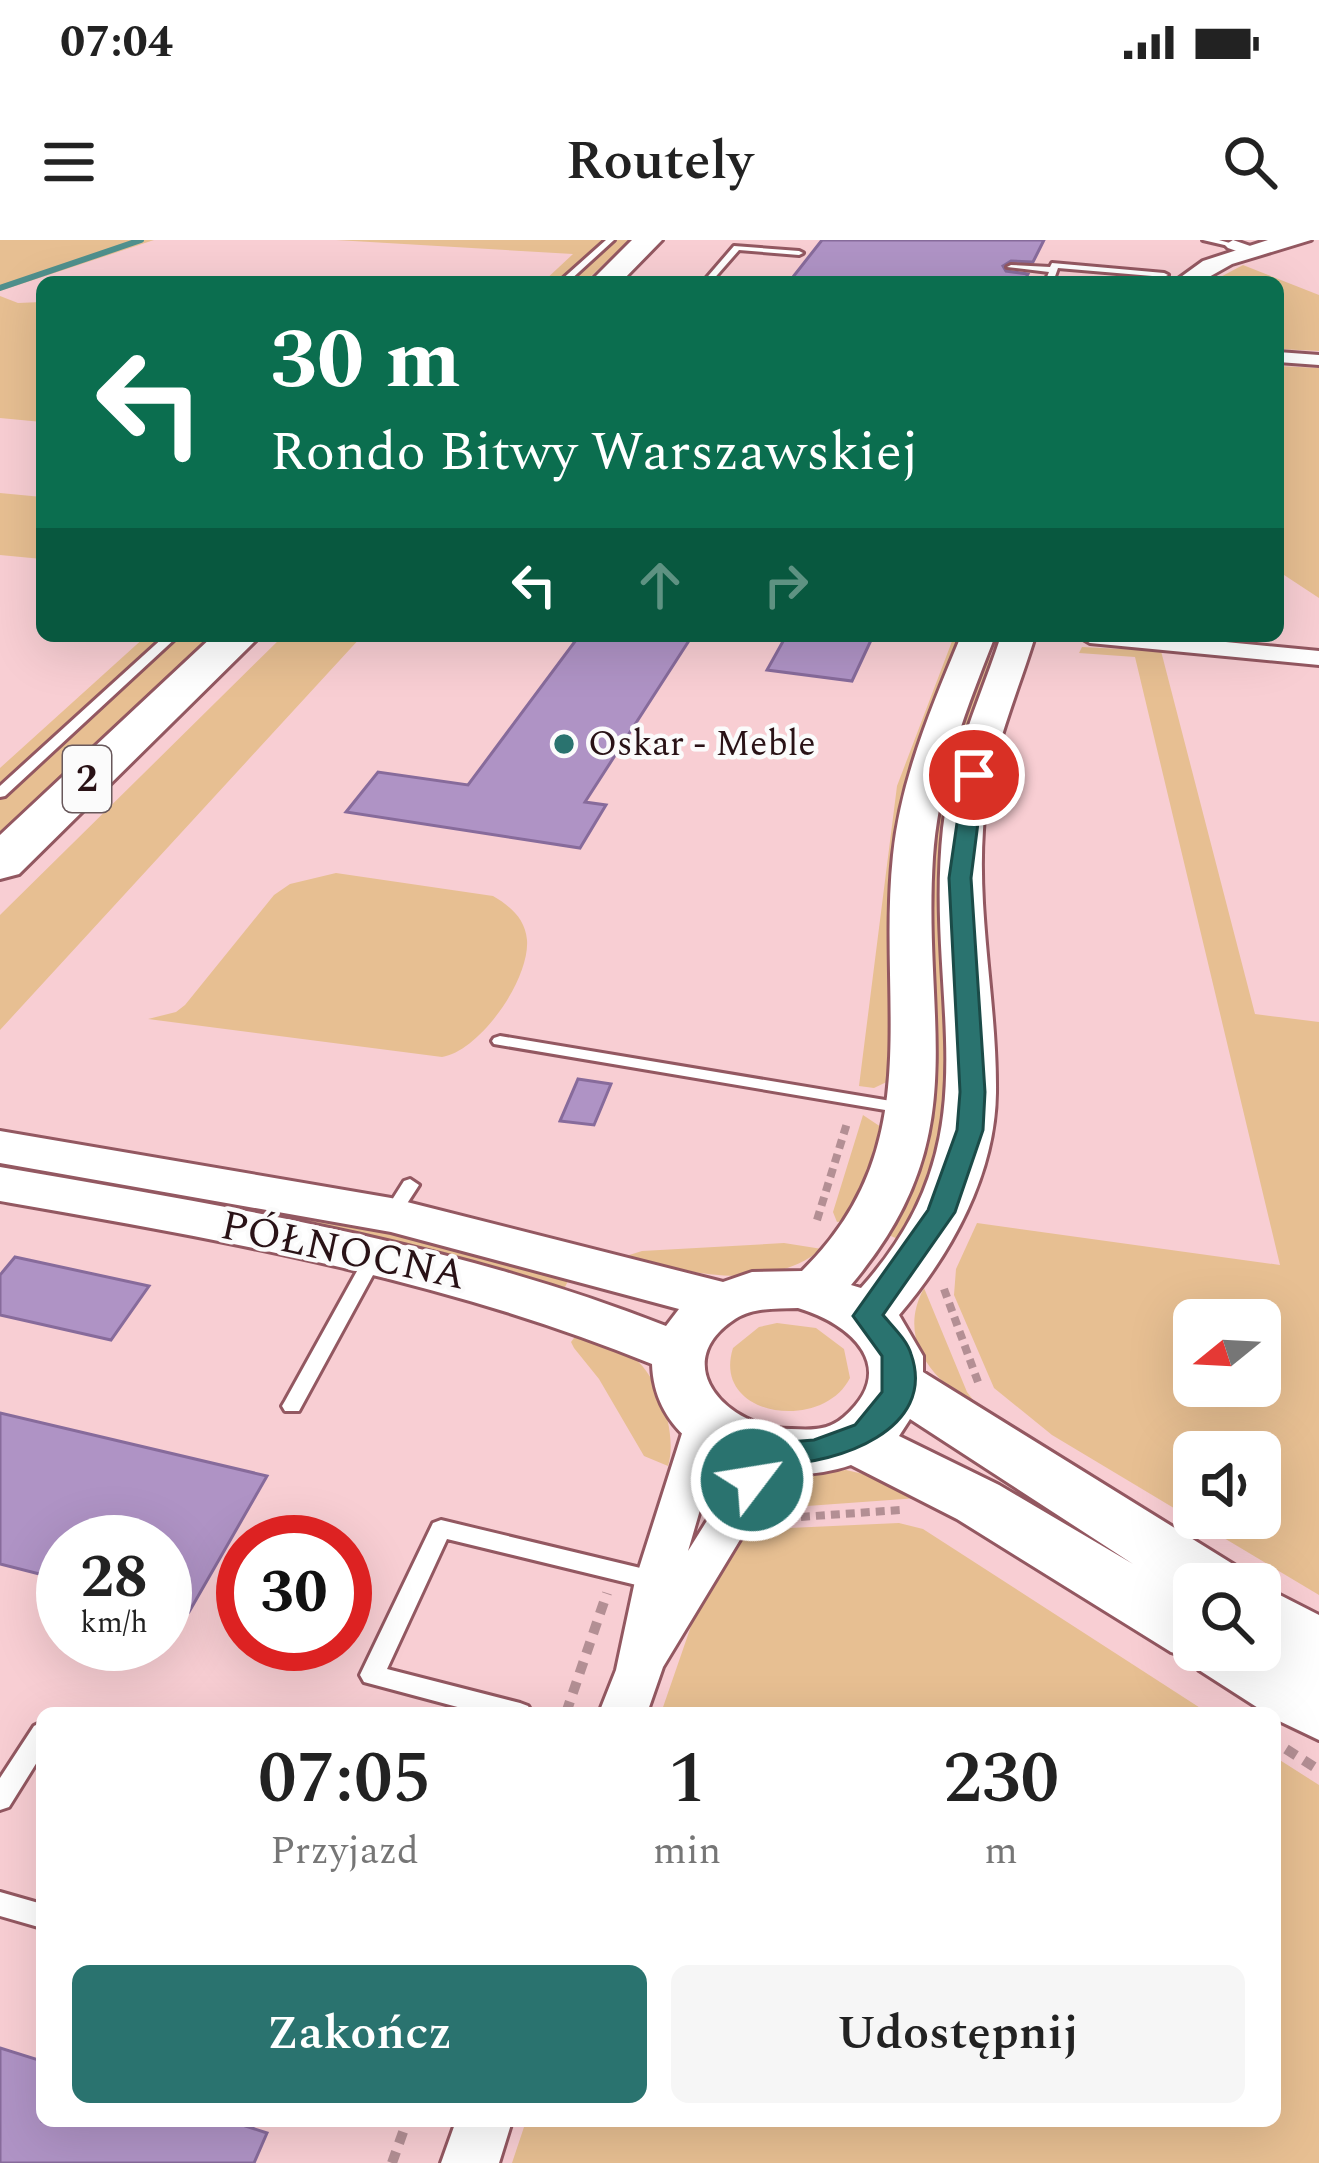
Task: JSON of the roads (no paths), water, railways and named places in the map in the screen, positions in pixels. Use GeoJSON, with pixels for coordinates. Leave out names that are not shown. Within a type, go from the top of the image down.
{"type":"FeatureCollection","features":[{"type":"Feature","properties":{"kind":"highway"},"geometry":{"type":"LineString","coordinates":[[611,276],[649,240]]}},
{"type":"Feature","properties":{"kind":"highway","name":"2"},"geometry":{"type":"LineString","coordinates":[[0,863],[232,642]]}},
{"type":"Feature","properties":{"kind":"street"},"geometry":{"type":"LineString","coordinates":[[1178,276],[1246,245],[1300,240]]}},
{"type":"Feature","properties":{"kind":"street"},"geometry":{"type":"LineString","coordinates":[[1284,357],[1319,360]]}},
{"type":"Feature","properties":{"kind":"street"},"geometry":{"type":"LineString","coordinates":[[813,1291],[830,1276],[881,1204],[900,1167],[916,1110],[913,851],[930,772],[976,642]]}},
{"type":"Feature","properties":{"kind":"street"},"geometry":{"type":"LineString","coordinates":[[868,1316],[929,1235],[958,1176],[967,1142],[972,1092],[961,853],[974,775],[1016,642]]}},
{"type":"Feature","properties":{"kind":"street"},"geometry":{"type":"LineString","coordinates":[[1152,642],[1319,658]]}},
{"type":"Feature","properties":{"kind":"street","name":"PÓŁNOCNA"},"geometry":{"type":"LineString","coordinates":[[0,1147],[392,1218],[722,1301]]}},
{"type":"Feature","properties":{"kind":"street","name":"PÓŁNOCNA"},"geometry":{"type":"LineString","coordinates":[[0,1184],[392,1218],[513,1291],[677,1352]]}},
{"type":"Feature","properties":{"kind":"street"},"geometry":{"type":"LineString","coordinates":[[772,1288],[813,1291],[868,1316],[896,1353],[900,1385],[885,1416],[855,1440],[815,1452],[772,1452],[728,1439],[705,1424],[682,1395],[677,1352],[693,1323],[722,1301],[772,1288]]}},
{"type":"Feature","properties":{"kind":"street"},"geometry":{"type":"LineString","coordinates":[[900,1385],[1181,1563]]}},
{"type":"Feature","properties":{"kind":"street"},"geometry":{"type":"LineString","coordinates":[[632,1692],[657,1581],[705,1424]]}},
{"type":"Feature","properties":{"kind":"street"},"geometry":{"type":"LineString","coordinates":[[855,1440],[978,1502],[1173,1620]]}},
{"type":"Feature","properties":{"kind":"street"},"geometry":{"type":"LineString","coordinates":[[632,1692],[731,1509],[772,1452]]}},
{"type":"Feature","properties":{"kind":"street"},"geometry":{"type":"LineString","coordinates":[[1281,1625],[1319,1648]]}},
{"type":"Feature","properties":{"kind":"street"},"geometry":{"type":"LineString","coordinates":[[1255,1671],[1319,1711]]}},
{"type":"Feature","properties":{"kind":"street"},"geometry":{"type":"LineString","coordinates":[[470,2163],[482,2127]]}},
{"type":"Feature","properties":{"kind":"lane"},"geometry":{"type":"LineString","coordinates":[[570,276],[610,240]]}},
{"type":"Feature","properties":{"kind":"lane"},"geometry":{"type":"LineString","coordinates":[[1207,240],[1246,245]]}},
{"type":"Feature","properties":{"kind":"lane"},"geometry":{"type":"LineString","coordinates":[[712,276],[737,248],[799,253]]}},
{"type":"Feature","properties":{"kind":"lane"},"geometry":{"type":"LineString","coordinates":[[1051,276],[1055,265],[1139,276]]}},
{"type":"Feature","properties":{"kind":"lane"},"geometry":{"type":"LineString","coordinates":[[1011,267],[1054,270]]}},
{"type":"Feature","properties":{"kind":"lane"},"geometry":{"type":"LineString","coordinates":[[0,793],[165,642]]}},
{"type":"Feature","properties":{"kind":"lane"},"geometry":{"type":"LineString","coordinates":[[500,1041],[916,1110]]}},
{"type":"Feature","properties":{"kind":"lane"},"geometry":{"type":"LineString","coordinates":[[292,1406],[392,1218]]}},
{"type":"Feature","properties":{"kind":"lane"},"geometry":{"type":"LineString","coordinates":[[497,1707],[372,1675],[441,1529],[657,1581]]}},
{"type":"Feature","properties":{"kind":"lane"},"geometry":{"type":"LineString","coordinates":[[0,1798],[36,1742]]}},
{"type":"Feature","properties":{"kind":"lane"},"geometry":{"type":"LineString","coordinates":[[0,1904],[36,1914]]}},
{"type":"Feature","properties":{"kind":"waterway"},"geometry":{"type":"LineString","coordinates":[[0,288],[141,240]]}},
{"type":"Feature","properties":{"kind":"place","name":"Oskar - Meble"},"geometry":{"type":"Point","coordinates":[564,744]}}]}
